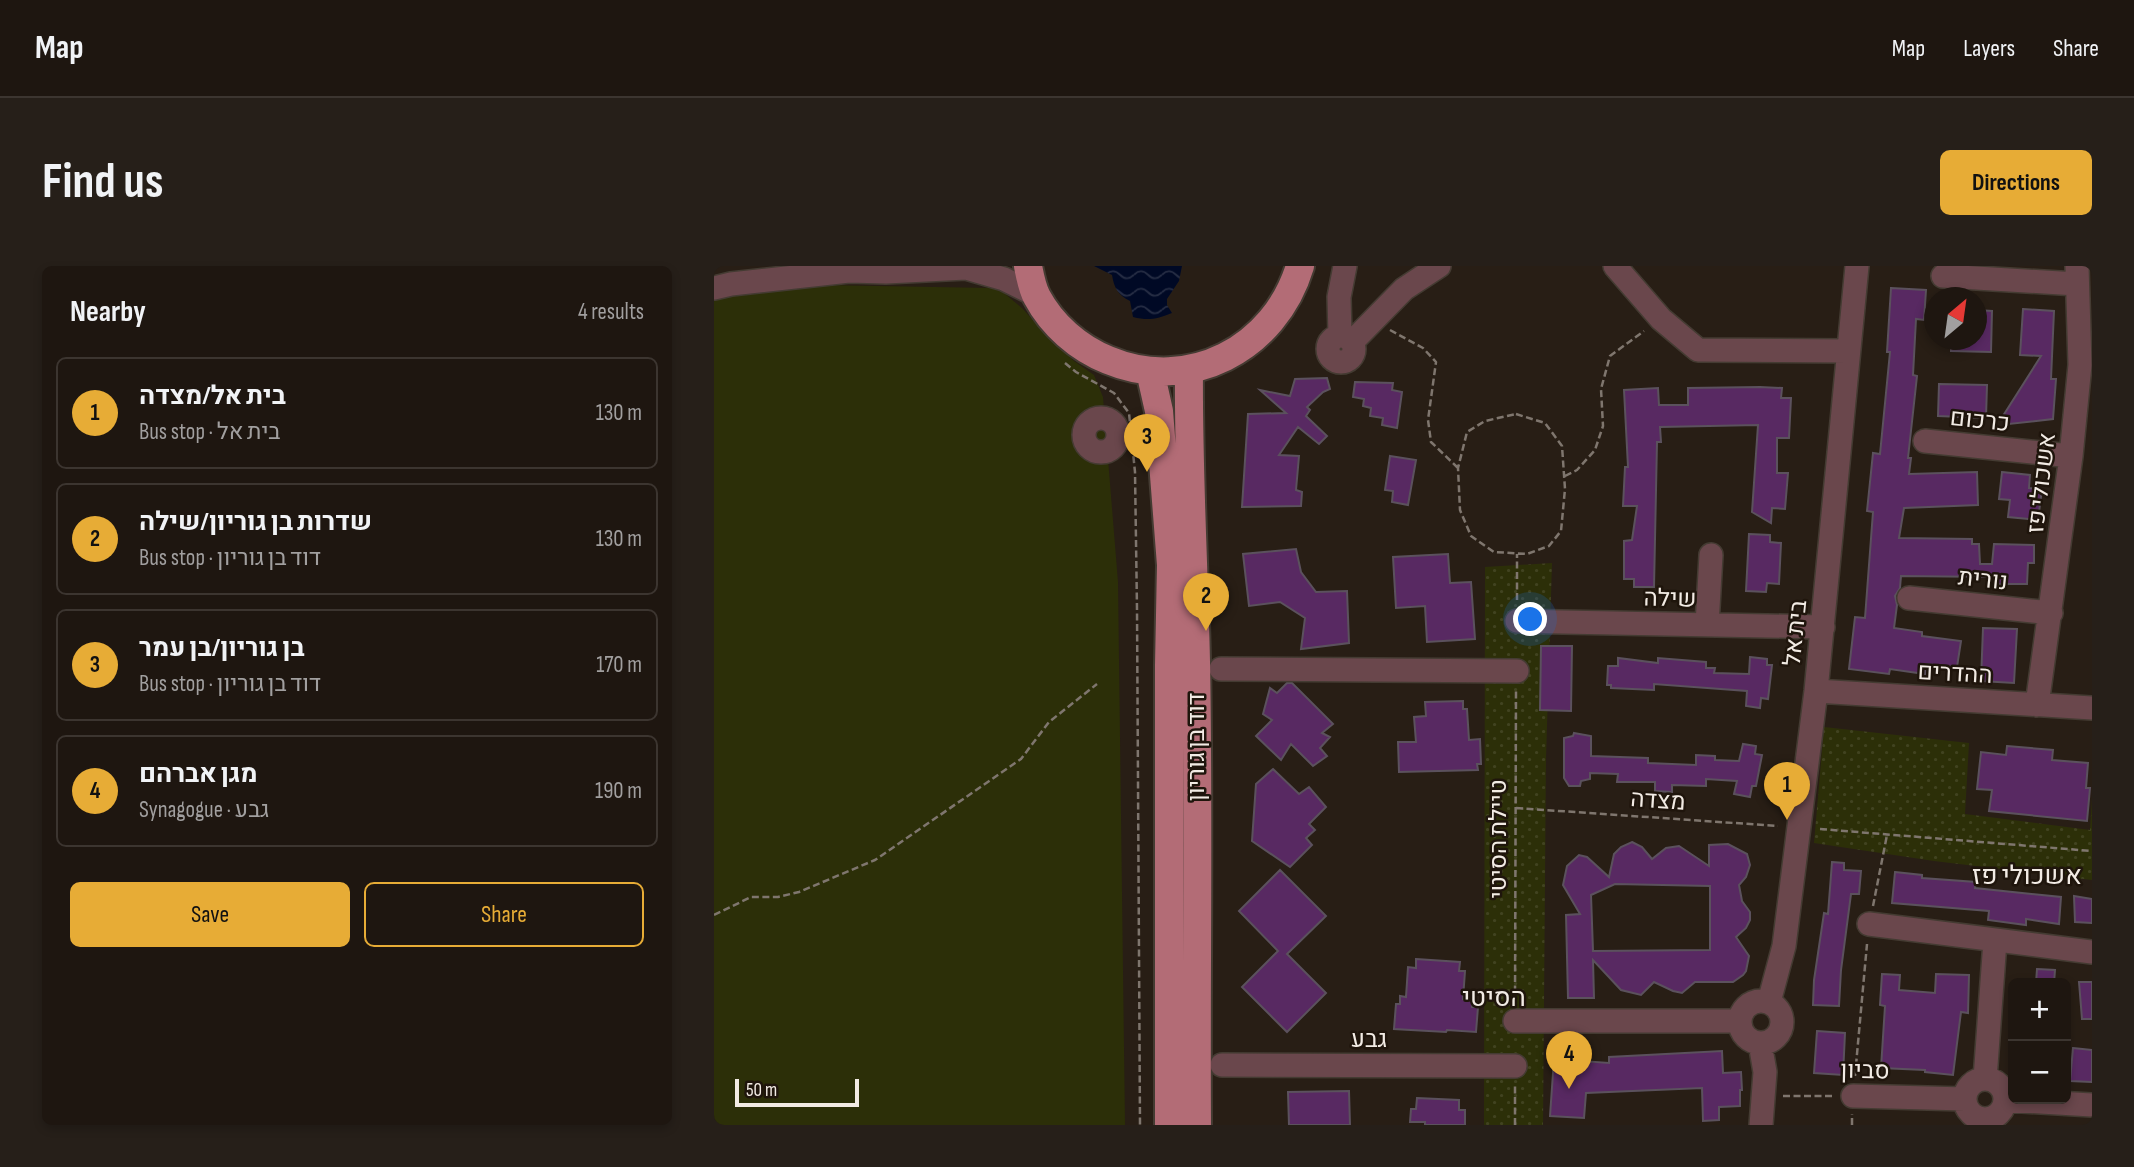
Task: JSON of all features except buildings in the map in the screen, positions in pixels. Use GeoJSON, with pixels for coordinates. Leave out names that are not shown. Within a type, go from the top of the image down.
{"type":"FeatureCollection","features":[{"type":"Feature","properties":{"kind":"main road"},"geometry":{"type":"LineString","coordinates":[[1028,266],[1036,295],[1051,318],[1072,339],[1095,354],[1122,366],[1150,371],[1189,369],[1230,355],[1252,340],[1272,321],[1287,298],[1300,266]]}},
{"type":"Feature","properties":{"kind":"main road","name":"דוד בן גוריון"},"geometry":{"type":"LineString","coordinates":[[1189,369],[1188,435],[1196,665],[1197,1125]]}},
{"type":"Feature","properties":{"kind":"main road","name":"דוד בן גוריון"},"geometry":{"type":"LineString","coordinates":[[1150,371],[1159,411],[1171,565],[1169,1125]]}},
{"type":"Feature","properties":{"kind":"street"},"geometry":{"type":"LineString","coordinates":[[1345,266],[1339,297],[1346,339],[1372,320],[1404,289],[1439,266]]}},
{"type":"Feature","properties":{"kind":"street"},"geometry":{"type":"LineString","coordinates":[[1615,266],[1661,319],[1698,350],[1848,351]]}},
{"type":"Feature","properties":{"kind":"street","name":"בית אל"},"geometry":{"type":"LineString","coordinates":[[1769,1002],[1784,946],[1816,691],[1857,266]]}},
{"type":"Feature","properties":{"kind":"street"},"geometry":{"type":"LineString","coordinates":[[714,288],[849,271],[966,268],[1004,279],[1036,295]]}},
{"type":"Feature","properties":{"kind":"street"},"geometry":{"type":"LineString","coordinates":[[1943,276],[2077,275]]}},
{"type":"Feature","properties":{"kind":"street","name":"אשכולי פז"},"geometry":{"type":"LineString","coordinates":[[2037,705],[2086,365],[2077,275]]}},
{"type":"Feature","properties":{"kind":"street","name":"כרכום"},"geometry":{"type":"LineString","coordinates":[[1925,441],[2071,456]]}},
{"type":"Feature","properties":{"kind":"street"},"geometry":{"type":"LineString","coordinates":[[1707,625],[1711,555]]}},
{"type":"Feature","properties":{"kind":"street","name":"נורית"},"geometry":{"type":"LineString","coordinates":[[1909,597],[2051,613]]}},
{"type":"Feature","properties":{"kind":"street","name":"שילה"},"geometry":{"type":"LineString","coordinates":[[1517,621],[1823,627]]}},
{"type":"Feature","properties":{"kind":"street"},"geometry":{"type":"LineString","coordinates":[[1221,669],[1517,671]]}},
{"type":"Feature","properties":{"kind":"street","name":"ההדרים"},"geometry":{"type":"LineString","coordinates":[[1816,691],[2092,708]]}},
{"type":"Feature","properties":{"kind":"street"},"geometry":{"type":"LineString","coordinates":[[1869,925],[2092,953]]}},
{"type":"Feature","properties":{"kind":"street"},"geometry":{"type":"LineString","coordinates":[[1985,1079],[1995,940]]}},
{"type":"Feature","properties":{"kind":"street"},"geometry":{"type":"LineString","coordinates":[[1762,1000],[1769,1002],[1780,1012],[1782,1026],[1774,1038],[1760,1043],[1754,1042],[1744,1034],[1741,1014],[1749,1004],[1762,1000]]}},
{"type":"Feature","properties":{"kind":"street"},"geometry":{"type":"LineString","coordinates":[[1515,1021],[1740,1021]]}},
{"type":"Feature","properties":{"kind":"street"},"geometry":{"type":"LineString","coordinates":[[1760,1043],[1765,1072],[1761,1125]]}},
{"type":"Feature","properties":{"kind":"street","name":"גבע"},"geometry":{"type":"LineString","coordinates":[[1222,1065],[1515,1066]]}},
{"type":"Feature","properties":{"kind":"street"},"geometry":{"type":"LineString","coordinates":[[1985,1079],[1997,1083],[2004,1094],[2004,1100],[2000,1111],[1985,1122],[1969,1111],[1965,1099],[1968,1087],[1985,1079]]}},
{"type":"Feature","properties":{"kind":"street","name":"סביון"},"geometry":{"type":"LineString","coordinates":[[1853,1096],[1965,1099]]}},
{"type":"Feature","properties":{"kind":"street"},"geometry":{"type":"LineString","coordinates":[[2004,1100],[2092,1105]]}},
{"type":"Feature","properties":{"kind":"path"},"geometry":{"type":"LineString","coordinates":[[1564,476],[1577,470],[1595,450],[1602,426],[1601,389],[1610,356],[1661,319]]}},
{"type":"Feature","properties":{"kind":"path"},"geometry":{"type":"LineString","coordinates":[[1372,320],[1423,348],[1436,362],[1428,420],[1431,442],[1458,468]]}},
{"type":"Feature","properties":{"kind":"path"},"geometry":{"type":"LineString","coordinates":[[1114,393],[1135,472],[1140,1125]]}},
{"type":"Feature","properties":{"kind":"path"},"geometry":{"type":"LineString","coordinates":[[1516,414],[1545,424],[1562,446],[1564,476],[1562,531],[1549,546],[1527,555],[1494,552],[1471,536],[1460,510],[1458,468],[1466,432],[1485,421],[1516,414]]}},
{"type":"Feature","properties":{"kind":"path"},"geometry":{"type":"LineString","coordinates":[[1517,554],[1517,621]]}},
{"type":"Feature","properties":{"kind":"path","name":"טיילת הסיטי"},"geometry":{"type":"LineString","coordinates":[[1515,1021],[1517,671]]}},
{"type":"Feature","properties":{"kind":"path"},"geometry":{"type":"LineString","coordinates":[[714,915],[751,897],[778,897],[799,892],[875,860],[1021,759],[1049,722],[1097,684]]}},
{"type":"Feature","properties":{"kind":"path","name":"מצדה"},"geometry":{"type":"LineString","coordinates":[[1516,808],[2092,851]]}},
{"type":"Feature","properties":{"kind":"path"},"geometry":{"type":"LineString","coordinates":[[1852,1125],[1869,925],[1887,835]]}},
{"type":"Feature","properties":{"kind":"path"},"geometry":{"type":"LineString","coordinates":[[1515,1066],[1515,1125]]}},
{"type":"Feature","properties":{"kind":"path","name":"סביון"},"geometry":{"type":"LineString","coordinates":[[1765,1096],[1853,1096]]}},
{"type":"Feature","properties":{"kind":"green space"},"geometry":{"type":"Polygon","coordinates":[[[765,284],[991,288],[1004,293],[1023,309],[1046,335],[1094,375],[1103,397],[1118,582],[1125,1125],[714,1125],[714,287],[765,284]]]}},
{"type":"Feature","properties":{"kind":"green space"},"geometry":{"type":"Polygon","coordinates":[[[1552,563],[1546,758],[1543,1125],[1484,1125],[1485,567],[1552,563]]]}},
{"type":"Feature","properties":{"kind":"green space"},"geometry":{"type":"Polygon","coordinates":[[[1824,727],[1969,743],[1965,814],[2090,830],[2092,799],[2092,880],[1814,843],[1824,727]]]}},
{"type":"Feature","properties":{"kind":"water"},"geometry":{"type":"Polygon","coordinates":[[[1094,266],[1182,266],[1179,281],[1167,299],[1172,313],[1153,319],[1133,317],[1130,301],[1117,291],[1112,275],[1094,266]]]}},
{"type":"Feature","properties":{"kind":"place","name":"בן גוריון/בן עמר"},"geometry":{"type":"Point","coordinates":[1147,472]}},
{"type":"Feature","properties":{"kind":"place","name":"שדרות בן גוריון/שילה"},"geometry":{"type":"Point","coordinates":[1206,631]}},
{"type":"Feature","properties":{"kind":"place","name":"בית אל/מצדה"},"geometry":{"type":"Point","coordinates":[1787,820]}},
{"type":"Feature","properties":{"kind":"place","name":"מגן אברהם"},"geometry":{"type":"Point","coordinates":[1569,1089]}},
{"type":"Feature","properties":{"kind":"district","name":"אשכולי פז"},"geometry":{"type":"Point","coordinates":[2027,875]}},
{"type":"Feature","properties":{"kind":"district","name":"הסיטי"},"geometry":{"type":"Point","coordinates":[1494,997]}}]}
